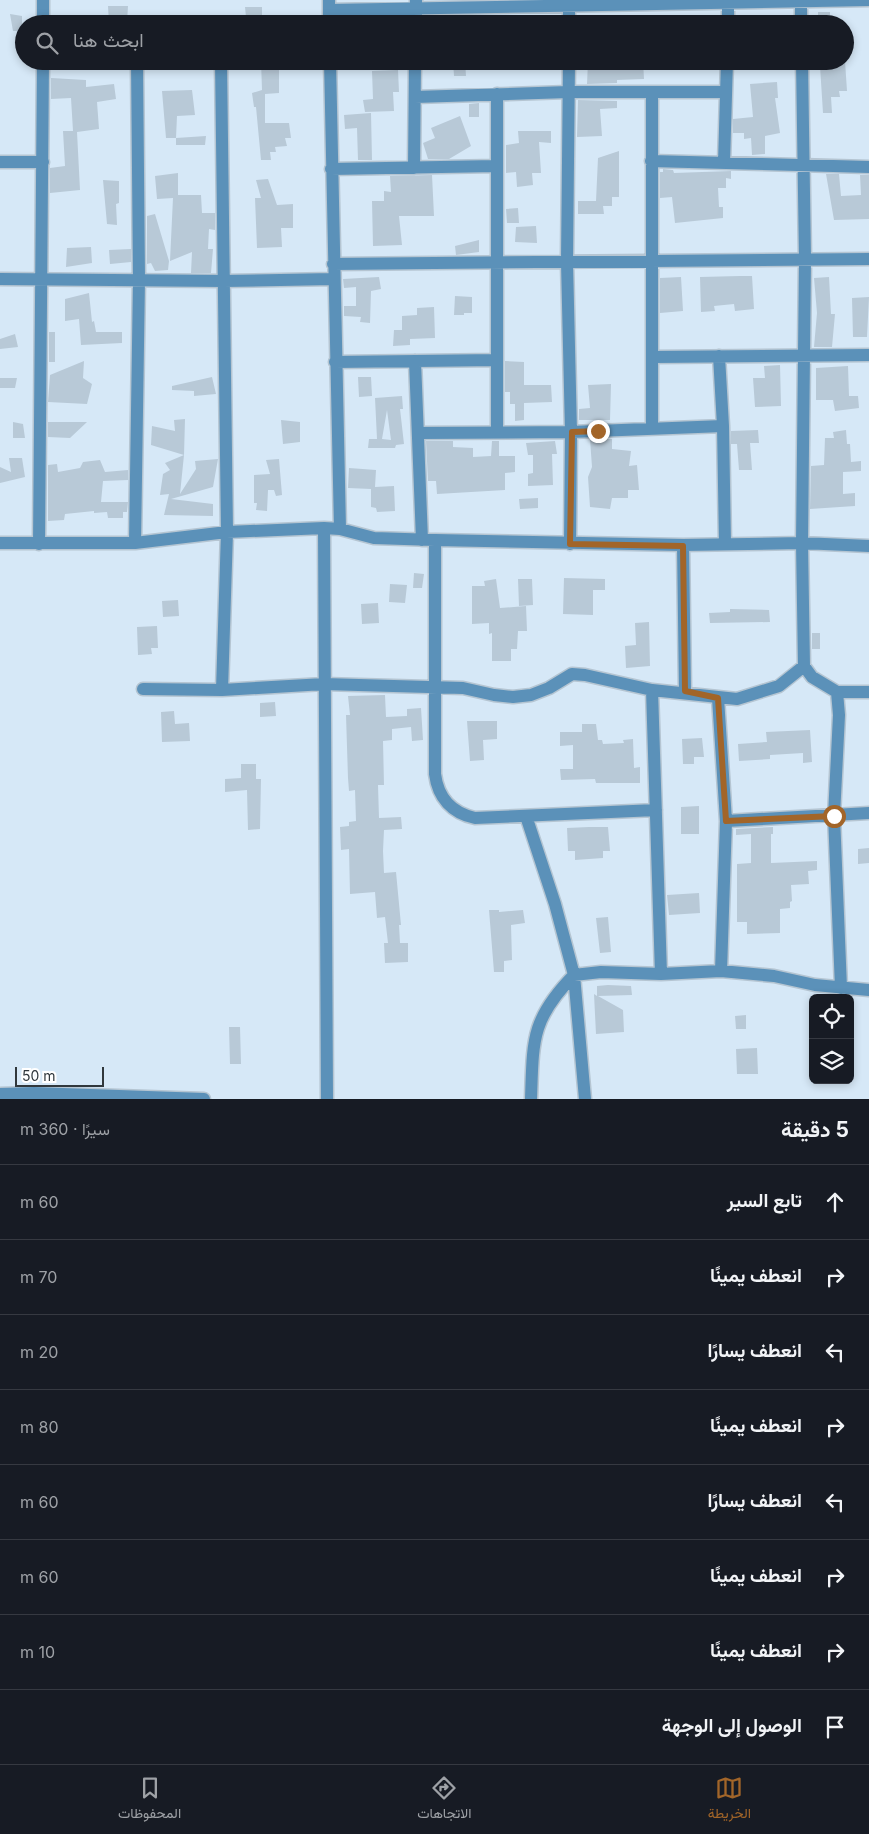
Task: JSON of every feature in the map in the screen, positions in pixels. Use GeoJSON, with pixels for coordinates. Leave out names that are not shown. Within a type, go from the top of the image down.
{"type":"FeatureCollection","features":[{"type":"Feature","properties":{"kind":"street"},"geometry":{"type":"LineString","coordinates":[[43,0],[43,15]]}},
{"type":"Feature","properties":{"kind":"street"},"geometry":{"type":"LineString","coordinates":[[801,0],[801,15]]}},
{"type":"Feature","properties":{"kind":"street"},"geometry":{"type":"LineString","coordinates":[[329,5],[869,0]]}},
{"type":"Feature","properties":{"kind":"street"},"geometry":{"type":"LineString","coordinates":[[728,1],[728,15]]}},
{"type":"Feature","properties":{"kind":"street"},"geometry":{"type":"LineString","coordinates":[[569,2],[569,15]]}},
{"type":"Feature","properties":{"kind":"street"},"geometry":{"type":"LineString","coordinates":[[39,544],[43,278],[43,70]]}},
{"type":"Feature","properties":{"kind":"street"},"geometry":{"type":"LineString","coordinates":[[135,544],[139,280],[137,70]]}},
{"type":"Feature","properties":{"kind":"street"},"geometry":{"type":"LineString","coordinates":[[221,70],[227,532],[222,690]]}},
{"type":"Feature","properties":{"kind":"street"},"geometry":{"type":"LineString","coordinates":[[330,70],[333,279],[340,529]]}},
{"type":"Feature","properties":{"kind":"street"},"geometry":{"type":"LineString","coordinates":[[414,168],[415,70]]}},
{"type":"Feature","properties":{"kind":"street"},"geometry":{"type":"LineString","coordinates":[[569,70],[567,262],[572,432],[570,544]]}},
{"type":"Feature","properties":{"kind":"street"},"geometry":{"type":"LineString","coordinates":[[724,163],[727,70]]}},
{"type":"Feature","properties":{"kind":"street"},"geometry":{"type":"LineString","coordinates":[[802,70],[802,165],[805,259],[802,543],[804,666],[812,677],[837,692],[869,692]]}},
{"type":"Feature","properties":{"kind":"street"},"geometry":{"type":"LineString","coordinates":[[415,97],[568,92],[726,92]]}},
{"type":"Feature","properties":{"kind":"street"},"geometry":{"type":"LineString","coordinates":[[652,92],[651,261],[654,357],[652,429]]}},
{"type":"Feature","properties":{"kind":"street"},"geometry":{"type":"LineString","coordinates":[[497,94],[497,431]]}},
{"type":"Feature","properties":{"kind":"street"},"geometry":{"type":"LineString","coordinates":[[651,161],[869,167]]}},
{"type":"Feature","properties":{"kind":"street"},"geometry":{"type":"LineString","coordinates":[[0,162],[43,162]]}},
{"type":"Feature","properties":{"kind":"street"},"geometry":{"type":"LineString","coordinates":[[331,169],[496,166]]}},
{"type":"Feature","properties":{"kind":"street"},"geometry":{"type":"LineString","coordinates":[[333,264],[869,259]]}},
{"type":"Feature","properties":{"kind":"street"},"geometry":{"type":"LineString","coordinates":[[0,278],[139,280],[333,279]]}},
{"type":"Feature","properties":{"kind":"street"},"geometry":{"type":"LineString","coordinates":[[654,357],[805,354],[869,355]]}},
{"type":"Feature","properties":{"kind":"street"},"geometry":{"type":"LineString","coordinates":[[719,356],[723,426],[725,544]]}},
{"type":"Feature","properties":{"kind":"street"},"geometry":{"type":"LineString","coordinates":[[335,362],[496,360]]}},
{"type":"Feature","properties":{"kind":"street"},"geometry":{"type":"LineString","coordinates":[[415,361],[418,433],[429,540],[435,774],[436,783],[444,800],[458,812],[475,818],[656,810]]}},
{"type":"Feature","properties":{"kind":"street"},"geometry":{"type":"LineString","coordinates":[[418,433],[572,432],[723,426]]}},
{"type":"Feature","properties":{"kind":"street"},"geometry":{"type":"LineString","coordinates":[[0,543],[135,544],[227,532],[324,528],[340,529],[374,538],[429,540],[683,546],[802,543],[869,546]]}},
{"type":"Feature","properties":{"kind":"street"},"geometry":{"type":"LineString","coordinates":[[324,528],[327,1099]]}},
{"type":"Feature","properties":{"kind":"street"},"geometry":{"type":"LineString","coordinates":[[683,546],[685,691]]}},
{"type":"Feature","properties":{"kind":"street"},"geometry":{"type":"LineString","coordinates":[[143,689],[222,690],[324,684],[464,688],[513,697],[531,695],[549,688],[572,674],[585,674],[652,690],[685,691],[718,698],[737,699],[778,686],[804,666]]}},
{"type":"Feature","properties":{"kind":"street"},"geometry":{"type":"LineString","coordinates":[[652,690],[661,974]]}},
{"type":"Feature","properties":{"kind":"street"},"geometry":{"type":"LineString","coordinates":[[837,692],[839,716],[834,816],[841,988]]}},
{"type":"Feature","properties":{"kind":"street"},"geometry":{"type":"LineString","coordinates":[[718,698],[726,821],[721,971]]}},
{"type":"Feature","properties":{"kind":"street"},"geometry":{"type":"LineString","coordinates":[[726,821],[869,813]]}},
{"type":"Feature","properties":{"kind":"street"},"geometry":{"type":"LineString","coordinates":[[526,816],[574,974],[585,1099]]}},
{"type":"Feature","properties":{"kind":"street"},"geometry":{"type":"LineString","coordinates":[[531,1099],[534,1040],[541,1016],[548,1004],[574,974],[601,972],[661,974],[721,971],[774,976],[814,986],[869,990]]}},
{"type":"Feature","properties":{"kind":"street"},"geometry":{"type":"LineString","coordinates":[[0,1094],[34,1093],[204,1099]]}},
{"type":"Feature","properties":{"kind":"building"},"geometry":{"type":"Polygon","coordinates":[[[108,6],[128,6],[127,15],[109,15],[108,6]]]}},
{"type":"Feature","properties":{"kind":"building"},"geometry":{"type":"Polygon","coordinates":[[[245,7],[262,7],[262,15],[246,15],[245,7]]]}},
{"type":"Feature","properties":{"kind":"building"},"geometry":{"type":"Polygon","coordinates":[[[818,12],[830,12],[830,15],[818,15],[818,12]]]}},
{"type":"Feature","properties":{"kind":"building"},"geometry":{"type":"Polygon","coordinates":[[[10,14],[16,15],[15,31],[13,31],[10,14]]]}},
{"type":"Feature","properties":{"kind":"building"},"geometry":{"type":"Polygon","coordinates":[[[261,70],[279,70],[279,93],[265,94],[265,123],[289,123],[291,138],[285,138],[287,146],[275,147],[276,152],[270,152],[271,160],[261,160],[256,107],[254,107],[252,93],[262,90],[261,70]]]}},
{"type":"Feature","properties":{"kind":"building"},"geometry":{"type":"Polygon","coordinates":[[[398,70],[399,92],[393,92],[394,111],[365,112],[363,100],[373,99],[372,71],[398,70]]]}},
{"type":"Feature","properties":{"kind":"building"},"geometry":{"type":"Polygon","coordinates":[[[454,70],[466,70],[466,76],[454,76],[454,70]]]}},
{"type":"Feature","properties":{"kind":"building"},"geometry":{"type":"Polygon","coordinates":[[[588,70],[644,70],[644,79],[617,80],[617,83],[587,84],[588,70]]]}},
{"type":"Feature","properties":{"kind":"building"},"geometry":{"type":"Polygon","coordinates":[[[820,70],[846,70],[847,91],[839,91],[840,97],[831,97],[832,113],[823,113],[820,70]]]}},
{"type":"Feature","properties":{"kind":"building"},"geometry":{"type":"Polygon","coordinates":[[[51,78],[86,80],[86,87],[114,84],[116,99],[97,102],[99,129],[77,132],[80,190],[50,193],[50,168],[65,166],[63,131],[73,131],[71,98],[51,99],[51,78]]]}},
{"type":"Feature","properties":{"kind":"building"},"geometry":{"type":"Polygon","coordinates":[[[777,82],[778,98],[775,98],[780,133],[765,136],[765,154],[752,155],[751,138],[744,139],[744,133],[733,133],[733,119],[753,117],[750,84],[777,82]]]}},
{"type":"Feature","properties":{"kind":"building"},"geometry":{"type":"Polygon","coordinates":[[[192,90],[195,115],[177,116],[176,138],[166,138],[162,91],[192,90]]]}},
{"type":"Feature","properties":{"kind":"building"},"geometry":{"type":"Polygon","coordinates":[[[578,100],[617,101],[617,108],[600,109],[602,136],[577,137],[578,100]]]}},
{"type":"Feature","properties":{"kind":"building"},"geometry":{"type":"Polygon","coordinates":[[[479,103],[479,117],[469,117],[469,104],[479,103]]]}},
{"type":"Feature","properties":{"kind":"building"},"geometry":{"type":"Polygon","coordinates":[[[371,113],[372,160],[358,160],[357,128],[345,129],[344,115],[371,113]]]}},
{"type":"Feature","properties":{"kind":"building"},"geometry":{"type":"Polygon","coordinates":[[[460,116],[471,146],[449,159],[428,159],[423,143],[435,138],[431,128],[460,116]]]}},
{"type":"Feature","properties":{"kind":"building"},"geometry":{"type":"Polygon","coordinates":[[[518,131],[551,131],[551,143],[539,142],[541,173],[532,173],[533,185],[517,187],[516,172],[506,173],[506,145],[519,143],[518,131]]]}},
{"type":"Feature","properties":{"kind":"building"},"geometry":{"type":"Polygon","coordinates":[[[206,136],[205,145],[176,145],[176,138],[206,136]]]}},
{"type":"Feature","properties":{"kind":"building"},"geometry":{"type":"Polygon","coordinates":[[[619,151],[619,197],[612,197],[612,206],[603,206],[604,214],[578,214],[578,201],[596,201],[598,158],[619,151]]]}},
{"type":"Feature","properties":{"kind":"building"},"geometry":{"type":"Polygon","coordinates":[[[663,169],[673,170],[674,173],[731,171],[731,179],[726,178],[726,188],[718,188],[719,207],[723,207],[723,218],[675,223],[672,197],[660,198],[660,172],[663,172],[663,169]]]}},
{"type":"Feature","properties":{"kind":"building"},"geometry":{"type":"Polygon","coordinates":[[[178,173],[178,195],[201,195],[202,213],[215,213],[215,230],[209,229],[208,249],[213,249],[211,273],[191,273],[192,252],[170,261],[173,198],[157,199],[155,176],[178,173]]]}},
{"type":"Feature","properties":{"kind":"building"},"geometry":{"type":"Polygon","coordinates":[[[826,174],[839,174],[841,196],[861,195],[860,175],[869,175],[869,219],[834,220],[826,174]]]}},
{"type":"Feature","properties":{"kind":"building"},"geometry":{"type":"Polygon","coordinates":[[[432,175],[434,216],[399,216],[402,245],[373,246],[372,201],[384,201],[384,191],[391,192],[390,176],[432,175]]]}},
{"type":"Feature","properties":{"kind":"building"},"geometry":{"type":"Polygon","coordinates":[[[268,179],[277,205],[293,204],[293,228],[281,228],[282,247],[257,248],[255,198],[261,198],[256,180],[268,179]]]}},
{"type":"Feature","properties":{"kind":"building"},"geometry":{"type":"Polygon","coordinates":[[[103,180],[119,181],[119,203],[116,204],[117,225],[107,224],[103,180]]]}},
{"type":"Feature","properties":{"kind":"building"},"geometry":{"type":"Polygon","coordinates":[[[518,208],[519,223],[507,223],[506,209],[518,208]]]}},
{"type":"Feature","properties":{"kind":"building"},"geometry":{"type":"Polygon","coordinates":[[[155,214],[169,261],[168,270],[155,271],[151,263],[147,264],[147,216],[155,214]]]}},
{"type":"Feature","properties":{"kind":"building"},"geometry":{"type":"Polygon","coordinates":[[[536,226],[537,243],[515,242],[516,227],[536,226]]]}},
{"type":"Feature","properties":{"kind":"building"},"geometry":{"type":"Polygon","coordinates":[[[479,240],[479,252],[456,255],[455,246],[479,240]]]}},
{"type":"Feature","properties":{"kind":"building"},"geometry":{"type":"Polygon","coordinates":[[[91,247],[92,263],[66,267],[67,248],[91,247]]]}},
{"type":"Feature","properties":{"kind":"building"},"geometry":{"type":"Polygon","coordinates":[[[131,249],[131,262],[110,264],[109,250],[131,249]]]}},
{"type":"Feature","properties":{"kind":"building"},"geometry":{"type":"Polygon","coordinates":[[[752,276],[754,309],[735,311],[734,304],[714,306],[715,311],[701,312],[700,277],[752,276]]]}},
{"type":"Feature","properties":{"kind":"building"},"geometry":{"type":"Polygon","coordinates":[[[379,277],[381,289],[371,291],[370,323],[360,322],[361,317],[344,316],[344,306],[356,306],[356,287],[344,288],[343,279],[379,277]]]}},
{"type":"Feature","properties":{"kind":"building"},"geometry":{"type":"Polygon","coordinates":[[[681,277],[683,311],[660,313],[660,278],[681,277]]]}},
{"type":"Feature","properties":{"kind":"building"},"geometry":{"type":"Polygon","coordinates":[[[829,277],[831,314],[835,314],[832,347],[814,347],[817,313],[814,278],[829,277]]]}},
{"type":"Feature","properties":{"kind":"building"},"geometry":{"type":"Polygon","coordinates":[[[89,293],[92,322],[94,321],[96,332],[122,332],[122,343],[81,345],[79,319],[65,321],[65,299],[89,293]]]}},
{"type":"Feature","properties":{"kind":"building"},"geometry":{"type":"Polygon","coordinates":[[[455,296],[472,297],[472,313],[454,315],[455,296]]]}},
{"type":"Feature","properties":{"kind":"building"},"geometry":{"type":"Polygon","coordinates":[[[869,297],[867,337],[853,337],[852,298],[869,297]]]}},
{"type":"Feature","properties":{"kind":"building"},"geometry":{"type":"Polygon","coordinates":[[[434,307],[435,338],[410,339],[410,345],[393,346],[394,330],[402,330],[402,316],[417,315],[417,308],[434,307]]]}},
{"type":"Feature","properties":{"kind":"building"},"geometry":{"type":"Polygon","coordinates":[[[49,332],[55,332],[55,362],[49,362],[49,332]]]}},
{"type":"Feature","properties":{"kind":"building"},"geometry":{"type":"Polygon","coordinates":[[[15,334],[18,347],[0,349],[0,339],[15,334]]]}},
{"type":"Feature","properties":{"kind":"building"},"geometry":{"type":"Polygon","coordinates":[[[84,361],[83,378],[92,384],[87,404],[48,402],[50,375],[84,361]]]}},
{"type":"Feature","properties":{"kind":"building"},"geometry":{"type":"Polygon","coordinates":[[[505,361],[524,362],[524,385],[551,385],[552,402],[524,403],[524,420],[515,421],[515,404],[510,404],[510,392],[505,392],[505,361]]]}},
{"type":"Feature","properties":{"kind":"building"},"geometry":{"type":"Polygon","coordinates":[[[780,365],[781,406],[755,407],[753,378],[765,378],[764,366],[780,365]]]}},
{"type":"Feature","properties":{"kind":"building"},"geometry":{"type":"Polygon","coordinates":[[[848,366],[849,396],[858,396],[859,408],[835,411],[833,400],[816,400],[816,368],[848,366]]]}},
{"type":"Feature","properties":{"kind":"building"},"geometry":{"type":"Polygon","coordinates":[[[212,377],[216,394],[194,396],[194,391],[172,390],[172,386],[212,377]]]}},
{"type":"Feature","properties":{"kind":"building"},"geometry":{"type":"Polygon","coordinates":[[[358,377],[371,377],[372,396],[359,397],[358,377]]]}},
{"type":"Feature","properties":{"kind":"building"},"geometry":{"type":"Polygon","coordinates":[[[0,378],[17,378],[15,388],[0,388],[0,378]]]}},
{"type":"Feature","properties":{"kind":"building"},"geometry":{"type":"Polygon","coordinates":[[[611,384],[610,420],[579,420],[579,409],[590,408],[588,385],[611,384]]]}},
{"type":"Feature","properties":{"kind":"building"},"geometry":{"type":"Polygon","coordinates":[[[402,396],[403,409],[400,409],[404,444],[396,445],[395,448],[368,448],[369,439],[377,439],[375,398],[402,396]],[[387,410],[382,439],[391,440],[387,410]]]}},
{"type":"Feature","properties":{"kind":"building"},"geometry":{"type":"Polygon","coordinates":[[[185,419],[184,455],[151,445],[152,426],[175,431],[174,420],[185,419]]]}},
{"type":"Feature","properties":{"kind":"building"},"geometry":{"type":"Polygon","coordinates":[[[281,420],[300,422],[300,442],[283,444],[281,420]]]}},
{"type":"Feature","properties":{"kind":"building"},"geometry":{"type":"Polygon","coordinates":[[[13,422],[23,424],[25,438],[13,438],[13,422]]]}},
{"type":"Feature","properties":{"kind":"building"},"geometry":{"type":"Polygon","coordinates":[[[48,422],[87,422],[70,438],[48,437],[48,422]]]}},
{"type":"Feature","properties":{"kind":"building"},"geometry":{"type":"Polygon","coordinates":[[[758,430],[759,443],[750,443],[752,470],[739,470],[737,444],[731,444],[731,431],[758,430]]]}},
{"type":"Feature","properties":{"kind":"building"},"geometry":{"type":"Polygon","coordinates":[[[846,430],[847,444],[850,444],[851,462],[861,461],[861,471],[843,472],[843,494],[855,493],[855,506],[810,509],[811,466],[824,465],[825,438],[834,438],[833,432],[846,430]]]}},
{"type":"Feature","properties":{"kind":"building"},"geometry":{"type":"Polygon","coordinates":[[[590,439],[612,439],[612,449],[631,451],[629,466],[637,465],[639,490],[628,490],[628,498],[612,498],[610,509],[590,507],[588,477],[592,467],[590,439]]]}},
{"type":"Feature","properties":{"kind":"building"},"geometry":{"type":"Polygon","coordinates":[[[426,441],[453,441],[453,447],[473,448],[473,457],[491,456],[492,441],[499,441],[499,456],[515,456],[515,472],[505,473],[505,490],[437,494],[436,481],[428,481],[426,441]]]}},
{"type":"Feature","properties":{"kind":"building"},"geometry":{"type":"Polygon","coordinates":[[[555,441],[557,454],[552,454],[553,485],[528,486],[528,474],[533,473],[533,455],[528,455],[526,443],[555,441]]]}},
{"type":"Feature","properties":{"kind":"building"},"geometry":{"type":"Polygon","coordinates":[[[184,455],[180,494],[196,469],[195,461],[218,459],[213,487],[171,499],[213,504],[213,516],[164,515],[169,494],[160,495],[163,474],[170,470],[165,463],[184,455]]]}},
{"type":"Feature","properties":{"kind":"building"},"geometry":{"type":"Polygon","coordinates":[[[9,458],[22,458],[25,477],[0,483],[0,467],[11,472],[9,458]]]}},
{"type":"Feature","properties":{"kind":"building"},"geometry":{"type":"Polygon","coordinates":[[[279,459],[282,495],[276,496],[274,490],[268,490],[267,511],[256,510],[257,503],[254,503],[254,475],[270,474],[266,460],[279,459]]]}},
{"type":"Feature","properties":{"kind":"building"},"geometry":{"type":"Polygon","coordinates":[[[100,460],[105,472],[128,470],[128,480],[103,481],[101,502],[128,502],[127,512],[123,512],[123,518],[108,518],[107,512],[94,513],[94,511],[65,514],[64,520],[48,521],[48,465],[57,464],[58,472],[80,468],[83,462],[100,460]]]}},
{"type":"Feature","properties":{"kind":"building"},"geometry":{"type":"Polygon","coordinates":[[[349,468],[376,470],[375,487],[394,486],[395,511],[377,512],[376,508],[371,507],[371,489],[348,488],[349,468]]]}},
{"type":"Feature","properties":{"kind":"building"},"geometry":{"type":"Polygon","coordinates":[[[538,498],[538,508],[520,509],[519,499],[538,498]]]}},
{"type":"Feature","properties":{"kind":"building"},"geometry":{"type":"Polygon","coordinates":[[[414,573],[424,574],[422,588],[413,588],[414,573]]]}},
{"type":"Feature","properties":{"kind":"building"},"geometry":{"type":"Polygon","coordinates":[[[564,578],[605,579],[605,590],[593,590],[593,615],[563,614],[564,578]]]}},
{"type":"Feature","properties":{"kind":"building"},"geometry":{"type":"Polygon","coordinates":[[[496,579],[500,608],[526,606],[527,631],[518,631],[517,649],[511,649],[511,661],[492,661],[492,633],[489,634],[489,623],[472,624],[472,586],[485,586],[484,581],[496,579]]]}},
{"type":"Feature","properties":{"kind":"building"},"geometry":{"type":"Polygon","coordinates":[[[518,579],[532,579],[533,605],[519,606],[518,579]]]}},
{"type":"Feature","properties":{"kind":"building"},"geometry":{"type":"Polygon","coordinates":[[[390,584],[407,585],[405,603],[389,602],[390,584]]]}},
{"type":"Feature","properties":{"kind":"building"},"geometry":{"type":"Polygon","coordinates":[[[178,600],[179,616],[163,617],[162,601],[178,600]]]}},
{"type":"Feature","properties":{"kind":"building"},"geometry":{"type":"Polygon","coordinates":[[[378,603],[379,623],[362,624],[361,604],[378,603]]]}},
{"type":"Feature","properties":{"kind":"building"},"geometry":{"type":"Polygon","coordinates":[[[730,609],[769,610],[770,622],[710,623],[709,613],[730,612],[730,609]]]}},
{"type":"Feature","properties":{"kind":"building"},"geometry":{"type":"Polygon","coordinates":[[[649,622],[650,666],[626,668],[625,646],[636,645],[635,623],[649,622]]]}},
{"type":"Feature","properties":{"kind":"building"},"geometry":{"type":"Polygon","coordinates":[[[157,626],[158,648],[151,648],[152,654],[138,655],[137,627],[157,626]]]}},
{"type":"Feature","properties":{"kind":"building"},"geometry":{"type":"Polygon","coordinates":[[[812,633],[820,633],[820,649],[812,649],[812,633]]]}},
{"type":"Feature","properties":{"kind":"building"},"geometry":{"type":"Polygon","coordinates":[[[385,695],[386,717],[407,716],[407,709],[421,708],[423,740],[412,741],[411,727],[392,729],[392,740],[383,741],[384,785],[378,785],[379,818],[401,817],[402,829],[384,830],[384,873],[396,872],[401,925],[399,925],[400,943],[408,943],[408,962],[385,963],[384,943],[388,943],[385,917],[377,918],[375,892],[350,894],[349,849],[341,850],[340,827],[349,826],[349,822],[356,821],[355,790],[349,791],[348,778],[346,715],[350,715],[348,696],[385,695]]]}},
{"type":"Feature","properties":{"kind":"building"},"geometry":{"type":"Polygon","coordinates":[[[275,702],[276,716],[260,717],[260,703],[275,702]]]}},
{"type":"Feature","properties":{"kind":"building"},"geometry":{"type":"Polygon","coordinates":[[[174,711],[175,724],[189,723],[190,741],[162,742],[161,712],[174,711]]]}},
{"type":"Feature","properties":{"kind":"building"},"geometry":{"type":"Polygon","coordinates":[[[467,721],[497,721],[497,739],[483,740],[484,760],[470,761],[467,721]]]}},
{"type":"Feature","properties":{"kind":"building"},"geometry":{"type":"Polygon","coordinates":[[[582,724],[596,724],[598,740],[602,740],[603,744],[624,743],[623,740],[633,739],[634,768],[640,767],[640,783],[596,783],[595,779],[561,780],[560,769],[573,769],[573,745],[560,746],[560,732],[582,732],[582,724]]]}},
{"type":"Feature","properties":{"kind":"building"},"geometry":{"type":"Polygon","coordinates":[[[810,730],[812,762],[803,763],[803,753],[770,755],[770,759],[739,761],[738,744],[767,742],[766,732],[810,730]]]}},
{"type":"Feature","properties":{"kind":"building"},"geometry":{"type":"Polygon","coordinates":[[[702,738],[704,757],[694,757],[694,764],[683,764],[682,739],[702,738]]]}},
{"type":"Feature","properties":{"kind":"building"},"geometry":{"type":"Polygon","coordinates":[[[241,764],[256,764],[256,779],[261,779],[260,829],[248,830],[247,790],[225,792],[225,779],[241,778],[241,764]]]}},
{"type":"Feature","properties":{"kind":"building"},"geometry":{"type":"Polygon","coordinates":[[[699,806],[699,834],[681,834],[681,807],[699,806]]]}},
{"type":"Feature","properties":{"kind":"building"},"geometry":{"type":"Polygon","coordinates":[[[608,827],[610,851],[603,851],[603,858],[575,860],[575,851],[568,851],[567,828],[608,827]]]}},
{"type":"Feature","properties":{"kind":"building"},"geometry":{"type":"Polygon","coordinates":[[[773,827],[773,834],[771,834],[771,863],[817,861],[817,870],[808,871],[809,884],[791,885],[792,901],[790,902],[790,908],[780,909],[780,933],[747,934],[747,922],[737,922],[737,864],[751,863],[751,834],[736,835],[736,829],[773,827]]]}},
{"type":"Feature","properties":{"kind":"building"},"geometry":{"type":"Polygon","coordinates":[[[869,848],[869,863],[858,864],[858,849],[869,848]]]}},
{"type":"Feature","properties":{"kind":"building"},"geometry":{"type":"Polygon","coordinates":[[[699,893],[700,913],[669,915],[667,895],[699,893]]]}},
{"type":"Feature","properties":{"kind":"building"},"geometry":{"type":"Polygon","coordinates":[[[489,910],[499,910],[499,912],[523,910],[525,923],[511,925],[512,960],[504,961],[504,972],[494,972],[489,910]]]}},
{"type":"Feature","properties":{"kind":"building"},"geometry":{"type":"Polygon","coordinates":[[[608,917],[611,952],[600,953],[596,918],[608,917]]]}},
{"type":"Feature","properties":{"kind":"building"},"geometry":{"type":"Polygon","coordinates":[[[597,986],[631,986],[632,995],[598,996],[623,1010],[624,1032],[596,1034],[594,994],[597,996],[597,986]]]}},
{"type":"Feature","properties":{"kind":"building"},"geometry":{"type":"Polygon","coordinates":[[[746,1015],[746,1029],[736,1029],[735,1016],[746,1015]]]}},
{"type":"Feature","properties":{"kind":"building"},"geometry":{"type":"Polygon","coordinates":[[[229,1027],[240,1027],[241,1064],[230,1064],[229,1027]]]}},
{"type":"Feature","properties":{"kind":"building"},"geometry":{"type":"Polygon","coordinates":[[[757,1048],[758,1074],[737,1074],[736,1049],[757,1048]]]}},
{"type":"Feature","properties":{"kind":"route"},"geometry":{"type":"LineString","coordinates":[[598,431],[572,432],[570,544],[683,546],[685,691],[718,698],[726,821],[834,816]]}}]}
